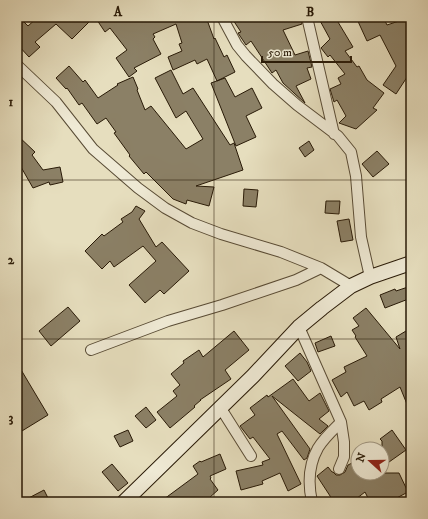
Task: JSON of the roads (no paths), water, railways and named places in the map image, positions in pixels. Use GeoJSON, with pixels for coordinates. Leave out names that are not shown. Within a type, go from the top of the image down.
{"type":"FeatureCollection","features":[{"type":"Feature","properties":{"kind":"main road"},"geometry":{"type":"LineString","coordinates":[[124,502],[253,376],[299,327],[351,286],[370,277],[411,263]]}},
{"type":"Feature","properties":{"kind":"street"},"geometry":{"type":"LineString","coordinates":[[222,17],[237,45],[246,56],[273,84],[297,105],[338,136],[351,152],[356,176],[361,237],[370,277]]}},
{"type":"Feature","properties":{"kind":"street"},"geometry":{"type":"LineString","coordinates":[[307,17],[334,134]]}},
{"type":"Feature","properties":{"kind":"street"},"geometry":{"type":"LineString","coordinates":[[17,65],[56,102],[93,149],[138,188],[165,208],[192,223],[221,234],[281,252],[321,268],[351,286]]}},
{"type":"Feature","properties":{"kind":"street"},"geometry":{"type":"LineString","coordinates":[[91,350],[168,321],[222,305],[296,280],[321,268]]}},
{"type":"Feature","properties":{"kind":"street"},"geometry":{"type":"LineString","coordinates":[[299,327],[341,422],[344,442],[344,457],[339,469]]}},
{"type":"Feature","properties":{"kind":"street"},"geometry":{"type":"LineString","coordinates":[[220,407],[251,456]]}},
{"type":"Feature","properties":{"kind":"street"},"geometry":{"type":"LineString","coordinates":[[312,502],[309,481],[312,461],[318,448],[341,422]]}}]}
